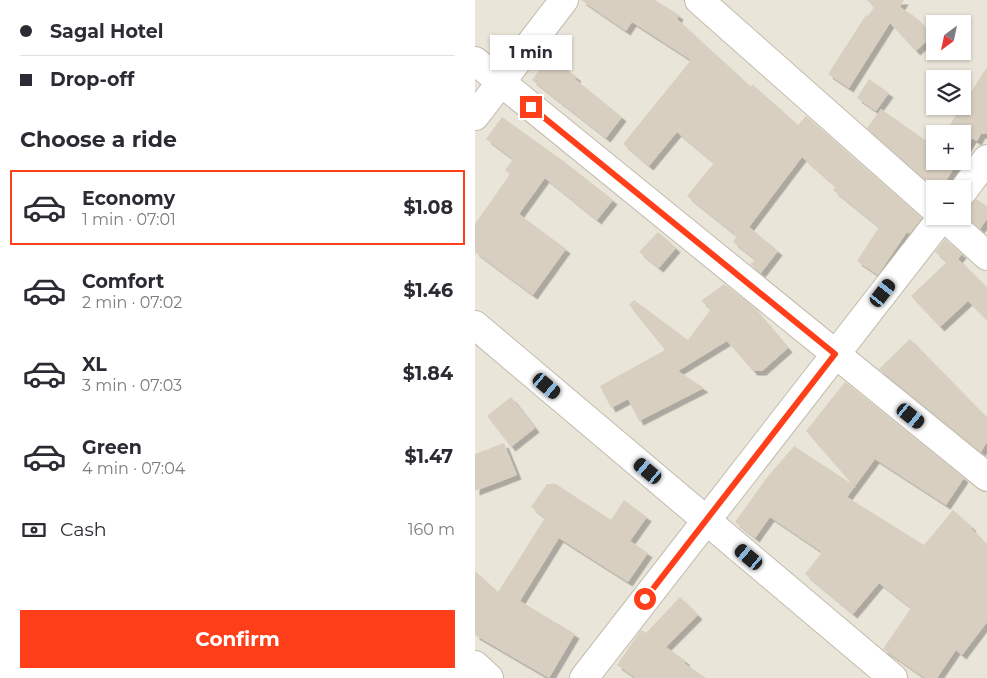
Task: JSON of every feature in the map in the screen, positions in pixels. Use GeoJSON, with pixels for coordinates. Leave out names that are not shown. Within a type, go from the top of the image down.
{"type":"FeatureCollection","features":[{"type":"Feature","properties":{"kind":"street"},"geometry":{"type":"LineString","coordinates":[[475,116],[564,0]]}},
{"type":"Feature","properties":{"kind":"street"},"geometry":{"type":"LineString","coordinates":[[699,0],[926,201]]}},
{"type":"Feature","properties":{"kind":"street"},"geometry":{"type":"LineString","coordinates":[[475,60],[987,477]]}},
{"type":"Feature","properties":{"kind":"street"},"geometry":{"type":"LineString","coordinates":[[971,181],[987,160]]}},
{"type":"Feature","properties":{"kind":"street"},"geometry":{"type":"LineString","coordinates":[[584,678],[936,225]]}},
{"type":"Feature","properties":{"kind":"street"},"geometry":{"type":"LineString","coordinates":[[953,225],[987,256]]}},
{"type":"Feature","properties":{"kind":"street"},"geometry":{"type":"LineString","coordinates":[[475,325],[893,678]]}},
{"type":"Feature","properties":{"kind":"street"},"geometry":{"type":"LineString","coordinates":[[475,665],[489,678]]}},
{"type":"Feature","properties":{"kind":"shaded area"},"geometry":{"type":"Polygon","coordinates":[[[475,0],[987,0],[987,678],[475,678],[475,0]]]}},
{"type":"Feature","properties":{"kind":"building"},"geometry":{"type":"Polygon","coordinates":[[[581,0],[655,0],[679,15],[677,19],[751,87],[752,84],[798,125],[806,116],[922,218],[909,234],[907,232],[878,275],[857,261],[879,227],[833,190],[836,187],[802,157],[749,227],[778,251],[761,273],[750,264],[756,260],[733,242],[737,236],[687,196],[714,163],[677,132],[649,166],[623,144],[691,60],[632,22],[626,31],[581,0]]]}},
{"type":"Feature","properties":{"kind":"building"},"geometry":{"type":"Polygon","coordinates":[[[867,0],[904,0],[900,7],[914,16],[926,28],[926,42],[916,51],[890,23],[849,88],[828,74],[866,15],[868,16],[874,7],[867,0]]]}},
{"type":"Feature","properties":{"kind":"building"},"geometry":{"type":"Polygon","coordinates":[[[549,57],[577,77],[575,79],[622,117],[606,138],[532,80],[549,57]]]}},
{"type":"Feature","properties":{"kind":"building"},"geometry":{"type":"Polygon","coordinates":[[[987,67],[987,134],[981,134],[977,141],[972,138],[971,140],[971,125],[950,125],[956,115],[971,115],[971,92],[987,67]]]}},
{"type":"Feature","properties":{"kind":"building"},"geometry":{"type":"Polygon","coordinates":[[[869,79],[889,93],[876,111],[857,98],[869,79]]]}},
{"type":"Feature","properties":{"kind":"building"},"geometry":{"type":"Polygon","coordinates":[[[881,109],[926,141],[926,170],[953,170],[947,180],[926,180],[867,128],[881,109]]]}},
{"type":"Feature","properties":{"kind":"building"},"geometry":{"type":"Polygon","coordinates":[[[502,117],[613,200],[597,220],[545,178],[519,214],[566,249],[533,295],[475,252],[475,224],[510,174],[505,170],[513,159],[486,139],[502,117]]]}},
{"type":"Feature","properties":{"kind":"building"},"geometry":{"type":"Polygon","coordinates":[[[976,199],[987,206],[987,219],[980,229],[971,221],[971,204],[976,199]]]}},
{"type":"Feature","properties":{"kind":"building"},"geometry":{"type":"Polygon","coordinates":[[[658,232],[676,248],[659,268],[639,252],[658,232]]]}},
{"type":"Feature","properties":{"kind":"building"},"geometry":{"type":"Polygon","coordinates":[[[945,239],[962,254],[958,259],[987,288],[987,320],[968,301],[940,327],[911,296],[947,262],[935,252],[945,239]]]}},
{"type":"Feature","properties":{"kind":"building"},"geometry":{"type":"Polygon","coordinates":[[[724,284],[751,305],[788,348],[762,371],[753,371],[727,341],[678,371],[704,388],[639,421],[628,399],[611,408],[600,386],[665,350],[629,305],[634,300],[688,340],[711,309],[701,301],[724,284]]]}},
{"type":"Feature","properties":{"kind":"building"},"geometry":{"type":"Polygon","coordinates":[[[910,339],[987,418],[987,442],[981,452],[879,369],[910,339]]]}},
{"type":"Feature","properties":{"kind":"building"},"geometry":{"type":"Polygon","coordinates":[[[845,382],[964,478],[946,505],[875,459],[847,497],[924,545],[953,510],[972,527],[987,545],[987,622],[962,655],[956,650],[937,678],[925,678],[883,649],[911,608],[879,583],[853,614],[805,574],[822,552],[770,517],[755,538],[735,522],[765,480],[794,446],[852,484],[806,431],[845,382]]]}},
{"type":"Feature","properties":{"kind":"building"},"geometry":{"type":"Polygon","coordinates":[[[511,397],[535,428],[511,447],[487,416],[511,397]]]}},
{"type":"Feature","properties":{"kind":"building"},"geometry":{"type":"Polygon","coordinates":[[[504,443],[517,475],[475,491],[475,454],[504,443]]]}},
{"type":"Feature","properties":{"kind":"building"},"geometry":{"type":"Polygon","coordinates":[[[547,484],[556,484],[611,520],[624,500],[647,517],[630,541],[648,553],[628,582],[559,538],[520,601],[575,634],[549,678],[475,635],[475,571],[498,592],[545,518],[531,507],[547,484]]]}},
{"type":"Feature","properties":{"kind":"building"},"geometry":{"type":"Polygon","coordinates":[[[680,597],[698,615],[666,647],[686,661],[684,663],[706,678],[636,678],[617,665],[641,630],[646,633],[680,597]]]}},
{"type":"Feature","properties":{"kind":"route"},"geometry":{"type":"LineString","coordinates":[[531,107],[835,354],[645,599]]}}]}
